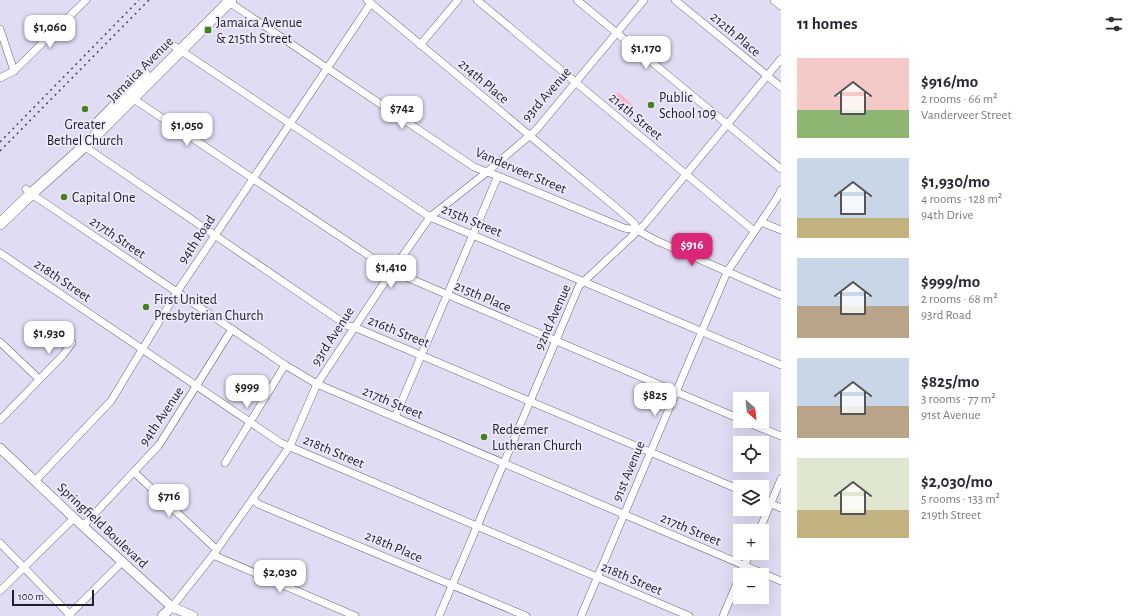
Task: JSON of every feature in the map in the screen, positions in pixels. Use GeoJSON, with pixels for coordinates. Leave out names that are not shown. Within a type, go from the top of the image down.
{"type":"FeatureCollection","features":[{"type":"Feature","properties":{"kind":"main road"},"geometry":{"type":"LineString","coordinates":[[776,0],[781,5]]}},
{"type":"Feature","properties":{"kind":"main road","name":"Jamaica Avenue"},"geometry":{"type":"LineString","coordinates":[[1,219],[29,191],[81,144],[177,48],[227,1]]}},
{"type":"Feature","properties":{"kind":"main road","name":"Springfield Boulevard"},"geometry":{"type":"LineString","coordinates":[[0,448],[172,607],[193,616]]}},
{"type":"Feature","properties":{"kind":"main road","name":"93rd Avenue"},"geometry":{"type":"LineString","coordinates":[[162,616],[172,607]]}},
{"type":"Feature","properties":{"kind":"main road","name":"93rd Avenue"},"geometry":{"type":"LineString","coordinates":[[166,616],[172,607]]}},
{"type":"Feature","properties":{"kind":"street"},"geometry":{"type":"LineString","coordinates":[[0,78],[14,71],[86,0]]}},
{"type":"Feature","properties":{"kind":"street"},"geometry":{"type":"LineString","coordinates":[[420,45],[458,0]]}},
{"type":"Feature","properties":{"kind":"street","name":"214th Street"},"geometry":{"type":"LineString","coordinates":[[477,0],[754,231]]}},
{"type":"Feature","properties":{"kind":"street"},"geometry":{"type":"LineString","coordinates":[[577,0],[781,169]]}},
{"type":"Feature","properties":{"kind":"street","name":"93rd Avenue"},"geometry":{"type":"LineString","coordinates":[[172,607],[253,499],[290,446],[317,384],[354,327],[430,217],[487,172],[536,130],[644,0]]}},
{"type":"Feature","properties":{"kind":"street","name":"212th Place"},"geometry":{"type":"LineString","coordinates":[[675,0],[781,88]]}},
{"type":"Feature","properties":{"kind":"street","name":"Vanderveer Street"},"geometry":{"type":"LineString","coordinates":[[227,1],[474,167],[624,228],[637,230],[654,240],[781,295]]}},
{"type":"Feature","properties":{"kind":"street","name":"214th Place"},"geometry":{"type":"LineString","coordinates":[[369,2],[619,210],[634,223],[637,230]]}},
{"type":"Feature","properties":{"kind":"street","name":"94th Road"},"geometry":{"type":"LineString","coordinates":[[35,481],[111,401],[177,292],[290,124],[369,2]]}},
{"type":"Feature","properties":{"kind":"street"},"geometry":{"type":"LineString","coordinates":[[0,29],[14,71]]}},
{"type":"Feature","properties":{"kind":"street","name":"215th Street"},"geometry":{"type":"LineString","coordinates":[[177,48],[430,217],[781,365]]}},
{"type":"Feature","properties":{"kind":"street","name":"92nd Avenue"},"geometry":{"type":"LineString","coordinates":[[439,616],[579,286],[644,224],[781,59]]}},
{"type":"Feature","properties":{"kind":"street","name":"215th Place"},"geometry":{"type":"LineString","coordinates":[[129,96],[392,271],[733,416]]}},
{"type":"Feature","properties":{"kind":"street","name":"216th Street"},"geometry":{"type":"LineString","coordinates":[[81,144],[348,326],[354,327],[421,354],[733,487]]}},
{"type":"Feature","properties":{"kind":"street"},"geometry":{"type":"LineString","coordinates":[[395,417],[498,176]]}},
{"type":"Feature","properties":{"kind":"street"},"geometry":{"type":"LineString","coordinates":[[754,231],[781,190]]}},
{"type":"Feature","properties":{"kind":"street","name":"217th Street"},"geometry":{"type":"LineString","coordinates":[[29,191],[285,365],[317,384],[781,581]]}},
{"type":"Feature","properties":{"kind":"street"},"geometry":{"type":"LineString","coordinates":[[611,222],[619,210]]}},
{"type":"Feature","properties":{"kind":"street"},"geometry":{"type":"LineString","coordinates":[[761,222],[781,230]]}},
{"type":"Feature","properties":{"kind":"street","name":"91st Avenue"},"geometry":{"type":"LineString","coordinates":[[581,616],[727,272],[754,231]]}},
{"type":"Feature","properties":{"kind":"street","name":"218th Street"},"geometry":{"type":"LineString","coordinates":[[0,253],[281,443],[689,616]]}},
{"type":"Feature","properties":{"kind":"street","name":"94th Avenue"},"geometry":{"type":"LineString","coordinates":[[83,526],[159,446],[232,328]]}},
{"type":"Feature","properties":{"kind":"street"},"geometry":{"type":"LineString","coordinates":[[0,342],[38,379]]}},
{"type":"Feature","properties":{"kind":"street"},"geometry":{"type":"LineString","coordinates":[[0,420],[38,379],[63,355],[72,343]]}},
{"type":"Feature","properties":{"kind":"street"},"geometry":{"type":"LineString","coordinates":[[225,463],[285,365]]}},
{"type":"Feature","properties":{"kind":"street"},"geometry":{"type":"LineString","coordinates":[[761,428],[781,436]]}},
{"type":"Feature","properties":{"kind":"street"},"geometry":{"type":"LineString","coordinates":[[134,472],[214,552],[356,616]]}},
{"type":"Feature","properties":{"kind":"street"},"geometry":{"type":"LineString","coordinates":[[762,524],[781,479]]}},
{"type":"Feature","properties":{"kind":"street","name":"218th Place"},"geometry":{"type":"LineString","coordinates":[[253,499],[258,504],[526,616]]}},
{"type":"Feature","properties":{"kind":"street"},"geometry":{"type":"LineString","coordinates":[[771,503],[781,508]]}},
{"type":"Feature","properties":{"kind":"street"},"geometry":{"type":"LineString","coordinates":[[0,591],[74,518]]}},
{"type":"Feature","properties":{"kind":"street"},"geometry":{"type":"LineString","coordinates":[[0,543],[69,615],[122,562]]}},
{"type":"Feature","properties":{"kind":"street"},"geometry":{"type":"LineString","coordinates":[[744,566],[747,560]]}},
{"type":"Feature","properties":{"kind":"street"},"geometry":{"type":"LineString","coordinates":[[723,616],[733,592]]}},
{"type":"Feature","properties":{"kind":"shaded area"},"geometry":{"type":"Polygon","coordinates":[[[618,92],[635,107],[627,116],[609,101],[618,92]]]}},
{"type":"Feature","properties":{"kind":"railway"},"geometry":{"type":"LineString","coordinates":[[0,142],[139,0]]}},
{"type":"Feature","properties":{"kind":"railway"},"geometry":{"type":"LineString","coordinates":[[0,151],[149,0]]}},
{"type":"Feature","properties":{"kind":"place","name":"Jamaica Avenue & 215th Street"},"geometry":{"type":"Point","coordinates":[208,30]}},
{"type":"Feature","properties":{"kind":"place","name":"Public School 109"},"geometry":{"type":"Point","coordinates":[651,105]}},
{"type":"Feature","properties":{"kind":"place","name":"Greater Bethel Church"},"geometry":{"type":"Point","coordinates":[85,109]}},
{"type":"Feature","properties":{"kind":"place","name":"Capital One"},"geometry":{"type":"Point","coordinates":[64,197]}},
{"type":"Feature","properties":{"kind":"place","name":"First United Presbyterian Church"},"geometry":{"type":"Point","coordinates":[146,307]}},
{"type":"Feature","properties":{"kind":"place","name":"Redeemer Lutheran Church"},"geometry":{"type":"Point","coordinates":[484,437]}}]}
